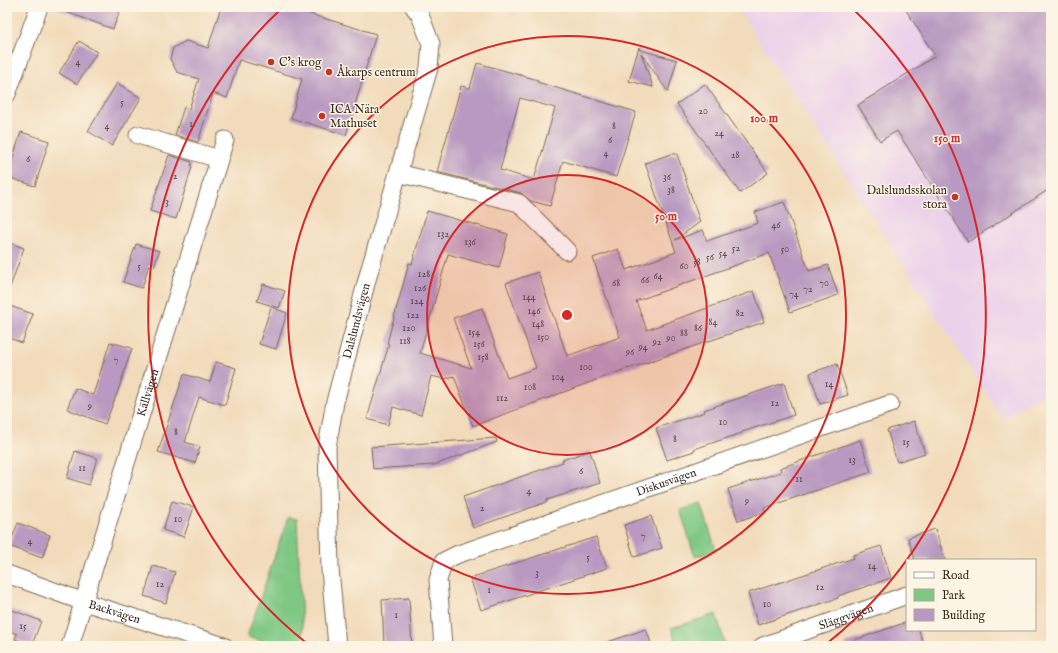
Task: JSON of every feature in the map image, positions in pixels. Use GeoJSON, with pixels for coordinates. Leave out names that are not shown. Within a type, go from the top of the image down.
{"type":"FeatureCollection","features":[{"type":"Feature","properties":{"kind":"street"},"geometry":{"type":"LineString","coordinates":[[7,94],[39,7]]}},
{"type":"Feature","properties":{"kind":"street","name":"Dalslundsvägen"},"geometry":{"type":"LineString","coordinates":[[337,646],[330,569],[327,447],[334,402],[369,272],[429,68],[431,44],[420,15],[414,7]]}},
{"type":"Feature","properties":{"kind":"street"},"geometry":{"type":"LineString","coordinates":[[138,135],[219,159]]}},
{"type":"Feature","properties":{"kind":"street","name":"Källvägen"},"geometry":{"type":"LineString","coordinates":[[70,646],[225,140]]}},
{"type":"Feature","properties":{"kind":"street"},"geometry":{"type":"LineString","coordinates":[[398,173],[519,203],[567,251]]}},
{"type":"Feature","properties":{"kind":"street","name":"Diskusvägen"},"geometry":{"type":"LineString","coordinates":[[443,646],[438,580],[444,561],[456,554],[890,404]]}},
{"type":"Feature","properties":{"kind":"street","name":"Backvägen"},"geometry":{"type":"LineString","coordinates":[[7,574],[84,602],[224,646]]}},
{"type":"Feature","properties":{"kind":"street","name":"Släggvägen"},"geometry":{"type":"LineString","coordinates":[[763,646],[906,595]]}},
{"type":"Feature","properties":{"kind":"shaded area","name":"Dalslundsskolan stora"},"geometry":{"type":"Polygon","coordinates":[[[737,7],[1051,7],[1051,388],[1003,419],[737,7]]]}},
{"type":"Feature","properties":{"kind":"green space"},"geometry":{"type":"Polygon","coordinates":[[[701,503],[716,550],[695,557],[680,510],[701,503]]]}},
{"type":"Feature","properties":{"kind":"green space"},"geometry":{"type":"Polygon","coordinates":[[[288,517],[297,519],[303,644],[275,644],[247,637],[288,517]]]}},
{"type":"Feature","properties":{"kind":"green space"},"geometry":{"type":"Polygon","coordinates":[[[716,614],[725,643],[715,646],[677,646],[671,628],[716,614]]]}},
{"type":"Feature","properties":{"kind":"building"},"geometry":{"type":"Polygon","coordinates":[[[59,7],[108,7],[120,11],[113,29],[58,9],[59,7]]]}},
{"type":"Feature","properties":{"kind":"building"},"geometry":{"type":"Polygon","coordinates":[[[221,7],[304,7],[303,12],[376,34],[346,135],[291,118],[302,79],[239,60],[227,98],[213,93],[198,142],[175,135],[184,107],[189,109],[199,79],[177,72],[170,59],[173,48],[186,41],[208,48],[221,7]]]}},
{"type":"Feature","properties":{"kind":"building"},"geometry":{"type":"Polygon","coordinates":[[[904,7],[1051,7],[1051,188],[968,242],[897,131],[880,141],[858,105],[935,56],[904,7]]]}},
{"type":"Feature","properties":{"kind":"building"},"geometry":{"type":"Polygon","coordinates":[[[79,41],[97,52],[77,84],[59,73],[79,41]]]}},
{"type":"Feature","properties":{"kind":"building"},"geometry":{"type":"Polygon","coordinates":[[[639,47],[640,50],[677,60],[668,92],[641,53],[653,87],[629,81],[639,47]]]}},
{"type":"Feature","properties":{"kind":"building"},"geometry":{"type":"Polygon","coordinates":[[[477,63],[538,80],[537,82],[636,112],[616,177],[563,161],[550,206],[531,201],[521,193],[437,172],[461,86],[470,88],[477,63]],[[520,98],[500,170],[534,180],[555,108],[520,98]]]}},
{"type":"Feature","properties":{"kind":"building"},"geometry":{"type":"Polygon","coordinates":[[[117,83],[141,98],[112,146],[88,131],[117,83]]]}},
{"type":"Feature","properties":{"kind":"building"},"geometry":{"type":"Polygon","coordinates":[[[705,84],[768,173],[740,193],[677,104],[705,84]]]}},
{"type":"Feature","properties":{"kind":"building"},"geometry":{"type":"Polygon","coordinates":[[[21,132],[49,141],[35,186],[7,177],[21,132]]]}},
{"type":"Feature","properties":{"kind":"building"},"geometry":{"type":"Polygon","coordinates":[[[671,154],[677,154],[700,222],[675,240],[703,230],[707,241],[758,223],[755,212],[784,202],[809,271],[828,265],[838,295],[790,312],[769,253],[636,301],[647,330],[754,291],[764,322],[628,368],[473,426],[454,376],[445,379],[431,376],[421,415],[393,407],[388,425],[367,419],[389,344],[387,343],[409,263],[412,264],[427,211],[508,234],[499,268],[448,254],[420,353],[471,368],[453,318],[482,308],[507,378],[536,368],[506,283],[538,272],[567,356],[620,337],[593,258],[618,249],[626,270],[676,252],[645,163],[671,154]]]}},
{"type":"Feature","properties":{"kind":"building"},"geometry":{"type":"Polygon","coordinates":[[[169,155],[192,162],[192,167],[176,219],[150,211],[169,155]]]}},
{"type":"Feature","properties":{"kind":"building"},"geometry":{"type":"Polygon","coordinates":[[[7,242],[24,248],[9,290],[7,290],[7,242]]]}},
{"type":"Feature","properties":{"kind":"building"},"geometry":{"type":"Polygon","coordinates":[[[136,244],[159,251],[154,267],[149,265],[142,288],[123,282],[136,244]]]}},
{"type":"Feature","properties":{"kind":"building"},"geometry":{"type":"Polygon","coordinates":[[[263,284],[285,291],[279,308],[257,301],[263,284]]]}},
{"type":"Feature","properties":{"kind":"building"},"geometry":{"type":"Polygon","coordinates":[[[7,305],[33,314],[22,343],[7,337],[7,305]]]}},
{"type":"Feature","properties":{"kind":"building"},"geometry":{"type":"Polygon","coordinates":[[[271,307],[287,313],[276,349],[259,344],[271,307]]]}},
{"type":"Feature","properties":{"kind":"building"},"geometry":{"type":"Polygon","coordinates":[[[110,342],[132,348],[118,391],[105,424],[67,409],[75,388],[93,395],[110,342]]]}},
{"type":"Feature","properties":{"kind":"building"},"geometry":{"type":"Polygon","coordinates":[[[216,362],[236,368],[225,405],[199,397],[185,442],[200,447],[195,463],[158,452],[184,374],[210,382],[216,362]]]}},
{"type":"Feature","properties":{"kind":"building"},"geometry":{"type":"Polygon","coordinates":[[[837,364],[848,395],[820,404],[810,373],[837,364]]]}},
{"type":"Feature","properties":{"kind":"building"},"geometry":{"type":"Polygon","coordinates":[[[784,383],[794,415],[694,449],[694,451],[667,460],[656,428],[784,383]]]}},
{"type":"Feature","properties":{"kind":"building"},"geometry":{"type":"Polygon","coordinates":[[[914,421],[925,453],[897,462],[887,430],[914,421]]]}},
{"type":"Feature","properties":{"kind":"building"},"geometry":{"type":"Polygon","coordinates":[[[496,438],[497,442],[434,465],[373,469],[371,447],[496,438]]]}},
{"type":"Feature","properties":{"kind":"building"},"geometry":{"type":"Polygon","coordinates":[[[860,440],[871,472],[764,508],[765,512],[738,521],[728,489],[781,472],[780,468],[860,440]]]}},
{"type":"Feature","properties":{"kind":"building"},"geometry":{"type":"Polygon","coordinates":[[[75,451],[97,458],[89,485],[67,478],[75,451]]]}},
{"type":"Feature","properties":{"kind":"building"},"geometry":{"type":"Polygon","coordinates":[[[590,451],[600,483],[547,500],[547,502],[473,528],[463,497],[590,451]]]}},
{"type":"Feature","properties":{"kind":"building"},"geometry":{"type":"Polygon","coordinates":[[[172,501],[194,507],[184,537],[163,530],[172,501]]]}},
{"type":"Feature","properties":{"kind":"building"},"geometry":{"type":"Polygon","coordinates":[[[651,516],[662,548],[634,557],[624,525],[651,516]]]}},
{"type":"Feature","properties":{"kind":"building"},"geometry":{"type":"Polygon","coordinates":[[[18,523],[50,535],[42,558],[9,546],[18,523]]]}},
{"type":"Feature","properties":{"kind":"building"},"geometry":{"type":"Polygon","coordinates":[[[935,529],[945,559],[915,559],[908,538],[935,529]]]}},
{"type":"Feature","properties":{"kind":"building"},"geometry":{"type":"Polygon","coordinates":[[[596,537],[607,568],[481,610],[470,578],[596,537]]]}},
{"type":"Feature","properties":{"kind":"building"},"geometry":{"type":"Polygon","coordinates":[[[881,546],[891,578],[758,625],[748,593],[854,558],[853,555],[881,546]]]}},
{"type":"Feature","properties":{"kind":"building"},"geometry":{"type":"Polygon","coordinates":[[[153,566],[175,572],[166,603],[144,596],[153,566]]]}},
{"type":"Feature","properties":{"kind":"building"},"geometry":{"type":"Polygon","coordinates":[[[409,598],[412,646],[384,646],[382,600],[409,598]]]}},
{"type":"Feature","properties":{"kind":"building"},"geometry":{"type":"Polygon","coordinates":[[[7,608],[41,621],[32,645],[15,639],[17,634],[7,630],[7,608]]]}},
{"type":"Feature","properties":{"kind":"building"},"geometry":{"type":"Polygon","coordinates":[[[906,622],[906,631],[919,631],[924,646],[846,646],[846,643],[906,622]]]}},
{"type":"Feature","properties":{"kind":"building"},"geometry":{"type":"Polygon","coordinates":[[[646,629],[652,646],[605,646],[605,643],[646,629]]]}},
{"type":"Feature","properties":{"kind":"place","name":"C's krog"},"geometry":{"type":"Point","coordinates":[271,62]}},
{"type":"Feature","properties":{"kind":"place","name":"Åkarps centrum"},"geometry":{"type":"Point","coordinates":[329,72]}},
{"type":"Feature","properties":{"kind":"place","name":"ICA Nära Mathuset"},"geometry":{"type":"Point","coordinates":[322,116]}},
{"type":"Feature","properties":{"kind":"place","name":"Dalslundsskolan stora"},"geometry":{"type":"Point","coordinates":[955,197]}}]}
